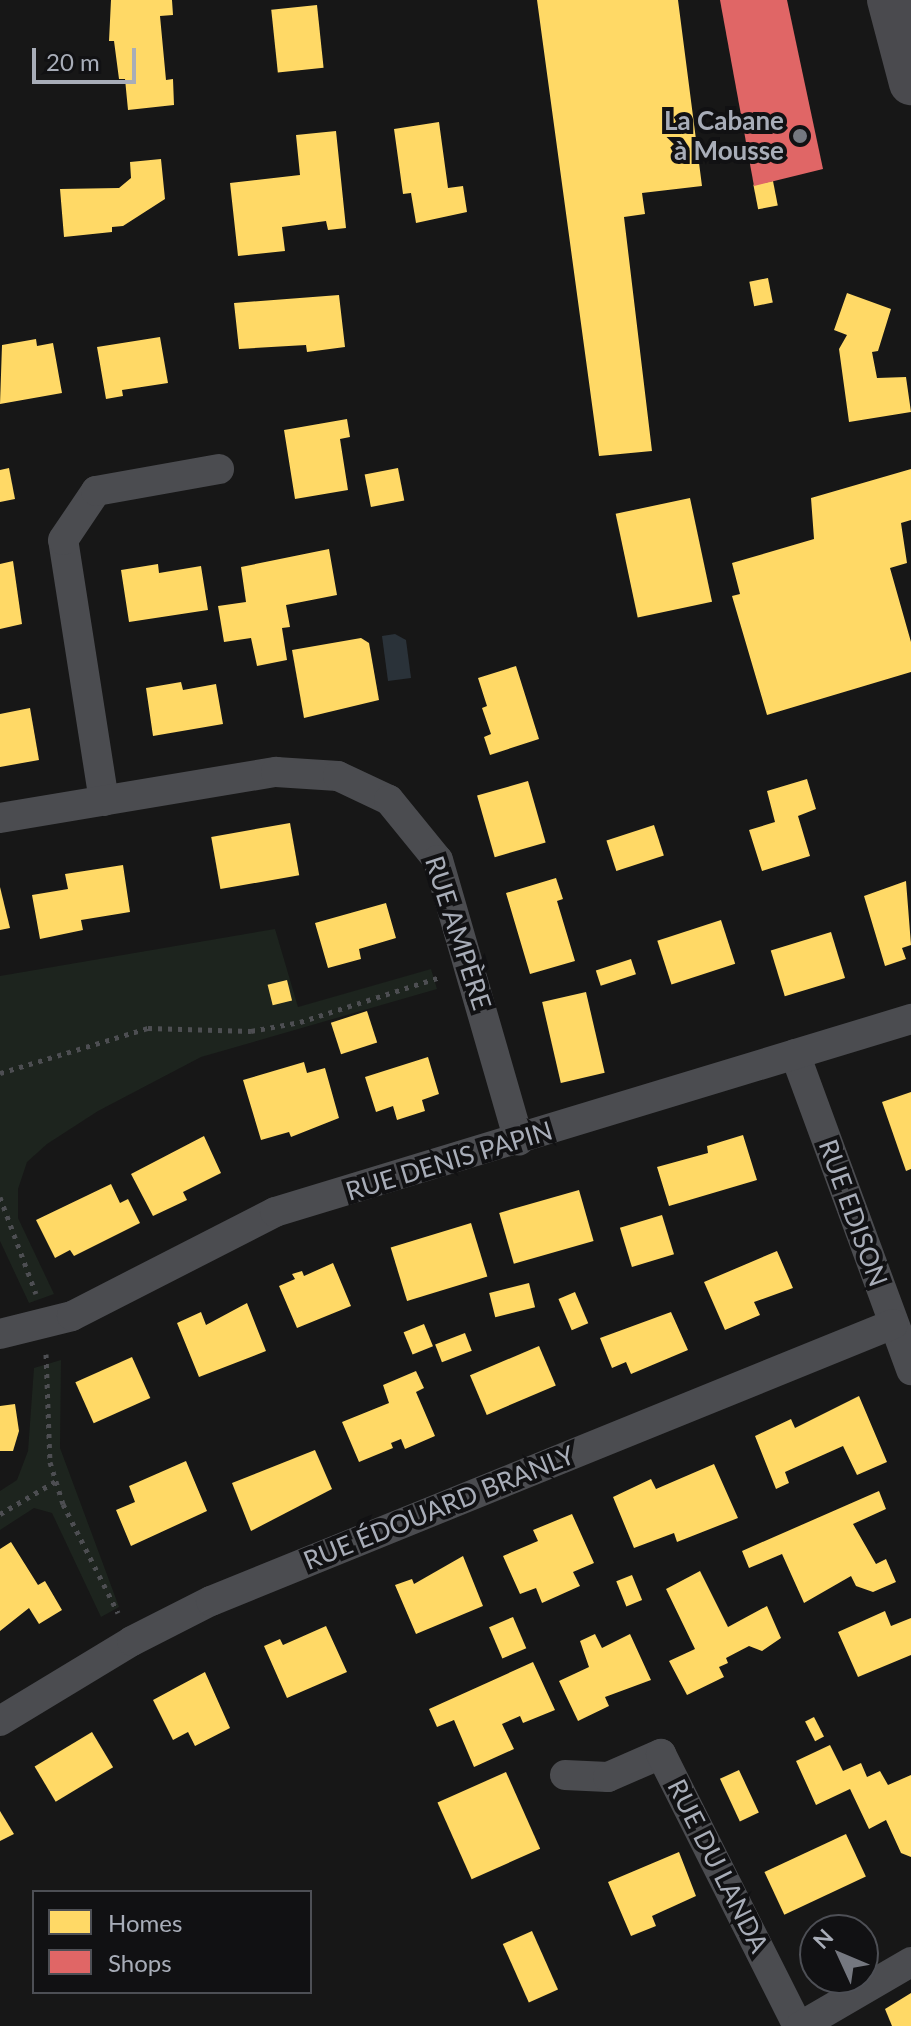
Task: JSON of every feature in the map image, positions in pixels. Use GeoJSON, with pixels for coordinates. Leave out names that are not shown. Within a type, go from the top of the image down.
{"type":"FeatureCollection","features":[{"type":"Feature","properties":{"kind":"main road"},"geometry":{"type":"LineString","coordinates":[[889,0],[911,83]]}},
{"type":"Feature","properties":{"kind":"street"},"geometry":{"type":"LineString","coordinates":[[104,801],[63,540],[96,491],[219,469]]}},
{"type":"Feature","properties":{"kind":"street","name":"RUE AMPÈRE"},"geometry":{"type":"LineString","coordinates":[[0,818],[276,772],[338,776],[365,787],[397,808],[438,860],[519,1141]]}},
{"type":"Feature","properties":{"kind":"street","name":"RUE DENIS PAPIN"},"geometry":{"type":"LineString","coordinates":[[0,1334],[42,1327],[275,1212],[519,1141],[911,1019]]}},
{"type":"Feature","properties":{"kind":"street","name":"RUE EDISON"},"geometry":{"type":"LineString","coordinates":[[795,1054],[911,1370]]}},
{"type":"Feature","properties":{"kind":"street","name":"RUE ÉDOUARD BRANLY"},"geometry":{"type":"LineString","coordinates":[[0,1721],[132,1641],[211,1601],[893,1324]]}},
{"type":"Feature","properties":{"kind":"street","name":"RUE DU LANDA"},"geometry":{"type":"LineString","coordinates":[[565,1775],[608,1777],[661,1754],[800,2026],[911,1962]]}},
{"type":"Feature","properties":{"kind":"path"},"geometry":{"type":"LineString","coordinates":[[0,1073],[148,1028],[251,1031],[300,1022],[471,967]]}},
{"type":"Feature","properties":{"kind":"path"},"geometry":{"type":"LineString","coordinates":[[0,1197],[40,1303],[56,1481],[63,1504],[132,1641]]}},
{"type":"Feature","properties":{"kind":"path"},"geometry":{"type":"LineString","coordinates":[[0,1514],[56,1481]]}},
{"type":"Feature","properties":{"kind":"shaded area"},"geometry":{"type":"Polygon","coordinates":[[[395,634],[406,640],[411,678],[388,681],[382,636],[395,634]]]}},
{"type":"Feature","properties":{"kind":"shaded area"},"geometry":{"type":"Polygon","coordinates":[[[275,929],[298,1007],[431,969],[437,989],[201,1057],[98,1111],[47,1144],[27,1162],[18,1189],[18,1218],[54,1294],[29,1303],[0,1241],[0,976],[275,929]]]}},
{"type":"Feature","properties":{"kind":"shaded area"},"geometry":{"type":"Polygon","coordinates":[[[61,1360],[60,1448],[119,1607],[101,1617],[52,1513],[34,1508],[0,1530],[0,1491],[17,1480],[28,1451],[34,1368],[61,1360]]]}},
{"type":"Feature","properties":{"kind":"building: Homes"},"geometry":{"type":"Polygon","coordinates":[[[111,0],[172,0],[173,15],[160,16],[166,80],[173,79],[174,105],[128,110],[125,79],[119,79],[114,41],[109,41],[111,0]]]}},
{"type":"Feature","properties":{"kind":"building: Homes"},"geometry":{"type":"Polygon","coordinates":[[[537,0],[678,0],[702,186],[642,193],[645,214],[624,217],[652,451],[599,456],[537,0]]]}},
{"type":"Feature","properties":{"kind":"building: Homes"},"geometry":{"type":"Polygon","coordinates":[[[317,5],[324,68],[278,72],[271,10],[317,5]]]}},
{"type":"Feature","properties":{"kind":"building: Homes"},"geometry":{"type":"Polygon","coordinates":[[[439,122],[448,188],[463,186],[467,212],[416,223],[411,193],[403,194],[394,129],[439,122]]]}},
{"type":"Feature","properties":{"kind":"building: Homes"},"geometry":{"type":"Polygon","coordinates":[[[336,131],[346,228],[328,230],[326,221],[282,227],[285,251],[238,256],[230,183],[300,175],[296,135],[336,131]]]}},
{"type":"Feature","properties":{"kind":"building: Homes"},"geometry":{"type":"Polygon","coordinates":[[[161,159],[165,199],[123,226],[112,227],[112,232],[64,237],[60,189],[119,188],[131,178],[130,162],[161,159]]]}},
{"type":"Feature","properties":{"kind":"building: Homes"},"geometry":{"type":"Polygon","coordinates":[[[773,181],[778,206],[758,209],[753,185],[773,181]]]}},
{"type":"Feature","properties":{"kind":"building: Homes"},"geometry":{"type":"Polygon","coordinates":[[[768,278],[773,303],[754,306],[749,282],[768,278]]]}},
{"type":"Feature","properties":{"kind":"building: Homes"},"geometry":{"type":"Polygon","coordinates":[[[847,293],[891,309],[878,351],[872,352],[877,378],[906,377],[911,412],[849,422],[839,349],[847,335],[834,330],[847,293]]]}},
{"type":"Feature","properties":{"kind":"building: Homes"},"geometry":{"type":"Polygon","coordinates":[[[339,295],[345,347],[307,352],[306,345],[239,349],[234,303],[339,295]]]}},
{"type":"Feature","properties":{"kind":"building: Homes"},"geometry":{"type":"Polygon","coordinates":[[[160,337],[168,383],[122,390],[123,396],[106,399],[97,347],[160,337]]]}},
{"type":"Feature","properties":{"kind":"building: Homes"},"geometry":{"type":"Polygon","coordinates":[[[36,339],[37,346],[53,343],[62,393],[0,404],[2,345],[36,339]]]}},
{"type":"Feature","properties":{"kind":"building: Homes"},"geometry":{"type":"Polygon","coordinates":[[[347,419],[350,437],[340,439],[348,490],[295,499],[284,430],[347,419]]]}},
{"type":"Feature","properties":{"kind":"building: Homes"},"geometry":{"type":"Polygon","coordinates":[[[9,468],[15,499],[0,502],[0,470],[9,468]]]}},
{"type":"Feature","properties":{"kind":"building: Homes"},"geometry":{"type":"Polygon","coordinates":[[[398,468],[404,500],[371,507],[365,474],[398,468]]]}},
{"type":"Feature","properties":{"kind":"building: Homes"},"geometry":{"type":"Polygon","coordinates":[[[911,469],[911,520],[901,523],[907,563],[890,568],[911,642],[911,672],[767,715],[732,596],[740,594],[732,563],[814,539],[811,498],[911,469]]]}},
{"type":"Feature","properties":{"kind":"building: Homes"},"geometry":{"type":"Polygon","coordinates":[[[690,498],[712,602],[638,617],[616,514],[690,498]]]}},
{"type":"Feature","properties":{"kind":"building: Homes"},"geometry":{"type":"Polygon","coordinates":[[[329,549],[337,595],[286,605],[290,627],[282,628],[287,660],[257,666],[251,638],[224,642],[218,606],[246,602],[241,567],[329,549]]]}},
{"type":"Feature","properties":{"kind":"building: Homes"},"geometry":{"type":"Polygon","coordinates":[[[13,561],[22,624],[0,629],[0,564],[13,561]]]}},
{"type":"Feature","properties":{"kind":"building: Homes"},"geometry":{"type":"Polygon","coordinates":[[[158,564],[159,573],[201,566],[208,610],[129,622],[121,570],[158,564]]]}},
{"type":"Feature","properties":{"kind":"building: Homes"},"geometry":{"type":"Polygon","coordinates":[[[361,638],[369,643],[379,700],[304,718],[292,650],[361,638]]]}},
{"type":"Feature","properties":{"kind":"building: Homes"},"geometry":{"type":"Polygon","coordinates":[[[516,666],[539,739],[490,755],[484,737],[491,734],[482,708],[487,706],[478,678],[516,666]]]}},
{"type":"Feature","properties":{"kind":"building: Homes"},"geometry":{"type":"Polygon","coordinates":[[[181,682],[183,690],[216,684],[223,724],[153,736],[146,688],[181,682]]]}},
{"type":"Feature","properties":{"kind":"building: Homes"},"geometry":{"type":"Polygon","coordinates":[[[30,708],[39,760],[0,767],[0,714],[30,708]]]}},
{"type":"Feature","properties":{"kind":"building: Homes"},"geometry":{"type":"Polygon","coordinates":[[[807,779],[816,809],[798,816],[810,856],[762,871],[749,830],[775,822],[767,791],[807,779]]]}},
{"type":"Feature","properties":{"kind":"building: Homes"},"geometry":{"type":"Polygon","coordinates":[[[528,781],[546,843],[495,857],[477,796],[528,781]]]}},
{"type":"Feature","properties":{"kind":"building: Homes"},"geometry":{"type":"Polygon","coordinates":[[[290,823],[299,875],[220,889],[211,837],[290,823]]]}},
{"type":"Feature","properties":{"kind":"building: Homes"},"geometry":{"type":"Polygon","coordinates":[[[654,825],[664,855],[616,871],[606,840],[654,825]]]}},
{"type":"Feature","properties":{"kind":"building: Homes"},"geometry":{"type":"Polygon","coordinates":[[[123,865],[130,912],[81,920],[83,930],[40,939],[32,895],[68,889],[65,874],[123,865]]]}},
{"type":"Feature","properties":{"kind":"building: Homes"},"geometry":{"type":"Polygon","coordinates":[[[556,878],[563,899],[557,901],[575,961],[530,974],[506,893],[556,878]]]}},
{"type":"Feature","properties":{"kind":"building: Homes"},"geometry":{"type":"Polygon","coordinates":[[[906,881],[911,945],[902,948],[906,959],[885,966],[864,896],[906,881]]]}},
{"type":"Feature","properties":{"kind":"building: Homes"},"geometry":{"type":"Polygon","coordinates":[[[0,887],[10,928],[0,930],[0,887]]]}},
{"type":"Feature","properties":{"kind":"building: Homes"},"geometry":{"type":"Polygon","coordinates":[[[386,903],[396,938],[359,949],[361,959],[328,968],[315,923],[386,903]]]}},
{"type":"Feature","properties":{"kind":"building: Homes"},"geometry":{"type":"Polygon","coordinates":[[[721,920],[735,964],[671,984],[657,941],[721,920]]]}},
{"type":"Feature","properties":{"kind":"building: Homes"},"geometry":{"type":"Polygon","coordinates":[[[831,932],[845,978],[785,996],[771,950],[831,932]]]}},
{"type":"Feature","properties":{"kind":"building: Homes"},"geometry":{"type":"Polygon","coordinates":[[[631,959],[636,974],[601,986],[596,970],[631,959]]]}},
{"type":"Feature","properties":{"kind":"building: Homes"},"geometry":{"type":"Polygon","coordinates":[[[287,980],[292,1000],[273,1005],[268,985],[287,980]]]}},
{"type":"Feature","properties":{"kind":"building: Homes"},"geometry":{"type":"Polygon","coordinates":[[[586,992],[605,1073],[561,1083],[542,1002],[586,992]]]}},
{"type":"Feature","properties":{"kind":"building: Homes"},"geometry":{"type":"Polygon","coordinates":[[[367,1011],[377,1042],[341,1054],[331,1023],[367,1011]]]}},
{"type":"Feature","properties":{"kind":"building: Homes"},"geometry":{"type":"Polygon","coordinates":[[[428,1057],[439,1094],[422,1100],[425,1111],[397,1120],[393,1106],[376,1112],[365,1077],[428,1057]]]}},
{"type":"Feature","properties":{"kind":"building: Homes"},"geometry":{"type":"Polygon","coordinates":[[[304,1062],[307,1073],[325,1068],[339,1118],[291,1137],[289,1132],[261,1140],[243,1080],[304,1062]]]}},
{"type":"Feature","properties":{"kind":"building: Homes"},"geometry":{"type":"Polygon","coordinates":[[[911,1092],[911,1169],[906,1171],[882,1102],[911,1092]]]}},
{"type":"Feature","properties":{"kind":"building: Homes"},"geometry":{"type":"Polygon","coordinates":[[[743,1135],[757,1180],[669,1206],[657,1167],[708,1153],[707,1146],[743,1135]]]}},
{"type":"Feature","properties":{"kind":"building: Homes"},"geometry":{"type":"Polygon","coordinates":[[[204,1136],[221,1173],[183,1192],[187,1200],[153,1216],[131,1174],[204,1136]]]}},
{"type":"Feature","properties":{"kind":"building: Homes"},"geometry":{"type":"Polygon","coordinates":[[[111,1184],[120,1203],[128,1199],[140,1223],[74,1256],[70,1250],[55,1258],[36,1220],[111,1184]]]}},
{"type":"Feature","properties":{"kind":"building: Homes"},"geometry":{"type":"Polygon","coordinates":[[[579,1190],[594,1241],[514,1264],[499,1213],[579,1190]]]}},
{"type":"Feature","properties":{"kind":"building: Homes"},"geometry":{"type":"Polygon","coordinates":[[[662,1215],[674,1254],[632,1267],[620,1228],[662,1215]]]}},
{"type":"Feature","properties":{"kind":"building: Homes"},"geometry":{"type":"Polygon","coordinates":[[[471,1223],[487,1277],[407,1301],[391,1248],[471,1223]]]}},
{"type":"Feature","properties":{"kind":"building: Homes"},"geometry":{"type":"Polygon","coordinates":[[[777,1251],[793,1288],[754,1302],[760,1315],[725,1330],[704,1282],[777,1251]]]}},
{"type":"Feature","properties":{"kind":"building: Homes"},"geometry":{"type":"Polygon","coordinates":[[[333,1263],[351,1306],[297,1328],[279,1286],[295,1279],[292,1274],[302,1271],[304,1276],[333,1263]]]}},
{"type":"Feature","properties":{"kind":"building: Homes"},"geometry":{"type":"Polygon","coordinates":[[[529,1283],[535,1307],[495,1317],[489,1293],[529,1283]]]}},
{"type":"Feature","properties":{"kind":"building: Homes"},"geometry":{"type":"Polygon","coordinates":[[[575,1292],[588,1323],[572,1330],[558,1299],[575,1292]]]}},
{"type":"Feature","properties":{"kind":"building: Homes"},"geometry":{"type":"Polygon","coordinates":[[[247,1303],[266,1351],[199,1377],[177,1323],[201,1312],[206,1325],[247,1303]]]}},
{"type":"Feature","properties":{"kind":"building: Homes"},"geometry":{"type":"Polygon","coordinates":[[[671,1312],[688,1350],[631,1374],[626,1362],[612,1368],[600,1338],[671,1312]]]}},
{"type":"Feature","properties":{"kind":"building: Homes"},"geometry":{"type":"Polygon","coordinates":[[[424,1324],[433,1346],[413,1354],[404,1332],[424,1324]]]}},
{"type":"Feature","properties":{"kind":"building: Homes"},"geometry":{"type":"Polygon","coordinates":[[[465,1333],[472,1351],[442,1362],[435,1344],[465,1333]]]}},
{"type":"Feature","properties":{"kind":"building: Homes"},"geometry":{"type":"Polygon","coordinates":[[[539,1346],[556,1386],[487,1415],[470,1375],[539,1346]]]}},
{"type":"Feature","properties":{"kind":"building: Homes"},"geometry":{"type":"Polygon","coordinates":[[[132,1357],[150,1398],[94,1423],[75,1382],[132,1357]]]}},
{"type":"Feature","properties":{"kind":"building: Homes"},"geometry":{"type":"Polygon","coordinates":[[[416,1371],[424,1388],[416,1392],[435,1436],[405,1449],[401,1439],[391,1443],[393,1448],[359,1462],[342,1422],[389,1403],[383,1385],[416,1371]]]}},
{"type":"Feature","properties":{"kind":"building: Homes"},"geometry":{"type":"Polygon","coordinates":[[[859,1396],[887,1462],[857,1475],[843,1446],[785,1472],[789,1483],[776,1489],[755,1436],[791,1419],[795,1428],[859,1396]]]}},
{"type":"Feature","properties":{"kind":"building: Homes"},"geometry":{"type":"Polygon","coordinates":[[[15,1404],[19,1431],[13,1451],[0,1451],[0,1406],[15,1404]]]}},
{"type":"Feature","properties":{"kind":"building: Homes"},"geometry":{"type":"Polygon","coordinates":[[[315,1450],[332,1489],[251,1531],[232,1483],[315,1450]]]}},
{"type":"Feature","properties":{"kind":"building: Homes"},"geometry":{"type":"Polygon","coordinates":[[[186,1461],[207,1511],[131,1546],[116,1510],[135,1502],[129,1486],[186,1461]]]}},
{"type":"Feature","properties":{"kind":"building: Homes"},"geometry":{"type":"Polygon","coordinates":[[[714,1464],[738,1518],[677,1542],[674,1533],[634,1548],[613,1497],[651,1479],[656,1489],[714,1464]]]}},
{"type":"Feature","properties":{"kind":"building: Homes"},"geometry":{"type":"Polygon","coordinates":[[[879,1491],[886,1509],[853,1524],[876,1564],[886,1559],[896,1582],[873,1592],[856,1586],[851,1576],[804,1603],[782,1554],[749,1568],[742,1551],[879,1491]]]}},
{"type":"Feature","properties":{"kind":"building: Homes"},"geometry":{"type":"Polygon","coordinates":[[[572,1514],[594,1563],[573,1572],[580,1586],[542,1603],[536,1588],[520,1594],[503,1556],[538,1541],[533,1530],[572,1514]]]}},
{"type":"Feature","properties":{"kind":"building: Homes"},"geometry":{"type":"Polygon","coordinates":[[[11,1542],[38,1585],[45,1581],[62,1610],[39,1624],[29,1608],[0,1631],[0,1549],[11,1542]]]}},
{"type":"Feature","properties":{"kind":"building: Homes"},"geometry":{"type":"Polygon","coordinates":[[[463,1556],[483,1606],[416,1634],[395,1585],[412,1579],[414,1584],[463,1556]]]}},
{"type":"Feature","properties":{"kind":"building: Homes"},"geometry":{"type":"Polygon","coordinates":[[[700,1571],[728,1627],[767,1606],[781,1638],[762,1651],[749,1646],[726,1658],[728,1663],[719,1667],[724,1677],[687,1695],[669,1661],[695,1649],[666,1589],[700,1571]]]}},
{"type":"Feature","properties":{"kind":"building: Homes"},"geometry":{"type":"Polygon","coordinates":[[[632,1575],[642,1600],[626,1606],[616,1581],[632,1575]]]}},
{"type":"Feature","properties":{"kind":"building: Homes"},"geometry":{"type":"Polygon","coordinates":[[[885,1611],[891,1626],[911,1618],[911,1655],[858,1677],[838,1632],[885,1611]]]}},
{"type":"Feature","properties":{"kind":"building: Homes"},"geometry":{"type":"Polygon","coordinates":[[[513,1617],[526,1648],[502,1658],[489,1627],[513,1617]]]}},
{"type":"Feature","properties":{"kind":"building: Homes"},"geometry":{"type":"Polygon","coordinates":[[[326,1626],[347,1672],[287,1698],[264,1646],[280,1639],[283,1645],[326,1626]]]}},
{"type":"Feature","properties":{"kind":"building: Homes"},"geometry":{"type":"Polygon","coordinates":[[[595,1634],[602,1648],[630,1634],[651,1680],[605,1697],[609,1706],[578,1721],[559,1681],[589,1667],[580,1641],[595,1634]]]}},
{"type":"Feature","properties":{"kind":"building: Homes"},"geometry":{"type":"Polygon","coordinates":[[[533,1662],[555,1710],[523,1723],[520,1716],[502,1724],[514,1749],[474,1767],[454,1720],[437,1727],[429,1709],[533,1662]]]}},
{"type":"Feature","properties":{"kind":"building: Homes"},"geometry":{"type":"Polygon","coordinates":[[[205,1672],[230,1728],[195,1746],[188,1732],[173,1740],[153,1700],[205,1672]]]}},
{"type":"Feature","properties":{"kind":"building: Homes"},"geometry":{"type":"Polygon","coordinates":[[[814,1717],[824,1737],[815,1741],[805,1722],[814,1717]]]}},
{"type":"Feature","properties":{"kind":"building: Homes"},"geometry":{"type":"Polygon","coordinates":[[[92,1732],[113,1767],[56,1802],[35,1767],[92,1732]]]}},
{"type":"Feature","properties":{"kind":"building: Homes"},"geometry":{"type":"Polygon","coordinates":[[[830,1745],[843,1771],[861,1763],[867,1777],[880,1771],[888,1785],[911,1775],[911,1857],[901,1853],[886,1820],[869,1829],[850,1789],[816,1805],[796,1761],[830,1745]]]}},
{"type":"Feature","properties":{"kind":"building: Homes"},"geometry":{"type":"Polygon","coordinates":[[[739,1770],[759,1813],[740,1821],[720,1779],[739,1770]]]}},
{"type":"Feature","properties":{"kind":"building: Homes"},"geometry":{"type":"Polygon","coordinates":[[[506,1772],[540,1849],[472,1879],[437,1803],[506,1772]]]}},
{"type":"Feature","properties":{"kind":"building: Homes"},"geometry":{"type":"Polygon","coordinates":[[[0,1811],[14,1834],[0,1841],[0,1811]]]}},
{"type":"Feature","properties":{"kind":"building: Homes"},"geometry":{"type":"Polygon","coordinates":[[[846,1834],[866,1877],[784,1915],[764,1872],[846,1834]]]}},
{"type":"Feature","properties":{"kind":"building: Homes"},"geometry":{"type":"Polygon","coordinates":[[[679,1852],[696,1896],[652,1916],[656,1926],[631,1936],[608,1882],[679,1852]]]}},
{"type":"Feature","properties":{"kind":"building: Homes"},"geometry":{"type":"Polygon","coordinates":[[[532,1931],[558,1989],[529,2002],[503,1944],[532,1931]]]}},
{"type":"Feature","properties":{"kind":"building: Homes"},"geometry":{"type":"Polygon","coordinates":[[[911,1993],[911,2026],[892,2026],[885,2009],[911,1993]]]}},
{"type":"Feature","properties":{"kind":"building: Shops"},"geometry":{"type":"Polygon","coordinates":[[[720,0],[787,0],[823,169],[754,186],[720,0]]]}},
{"type":"Feature","properties":{"kind":"place","name":"La Cabane à Mousse"},"geometry":{"type":"Point","coordinates":[800,136]}}]}
